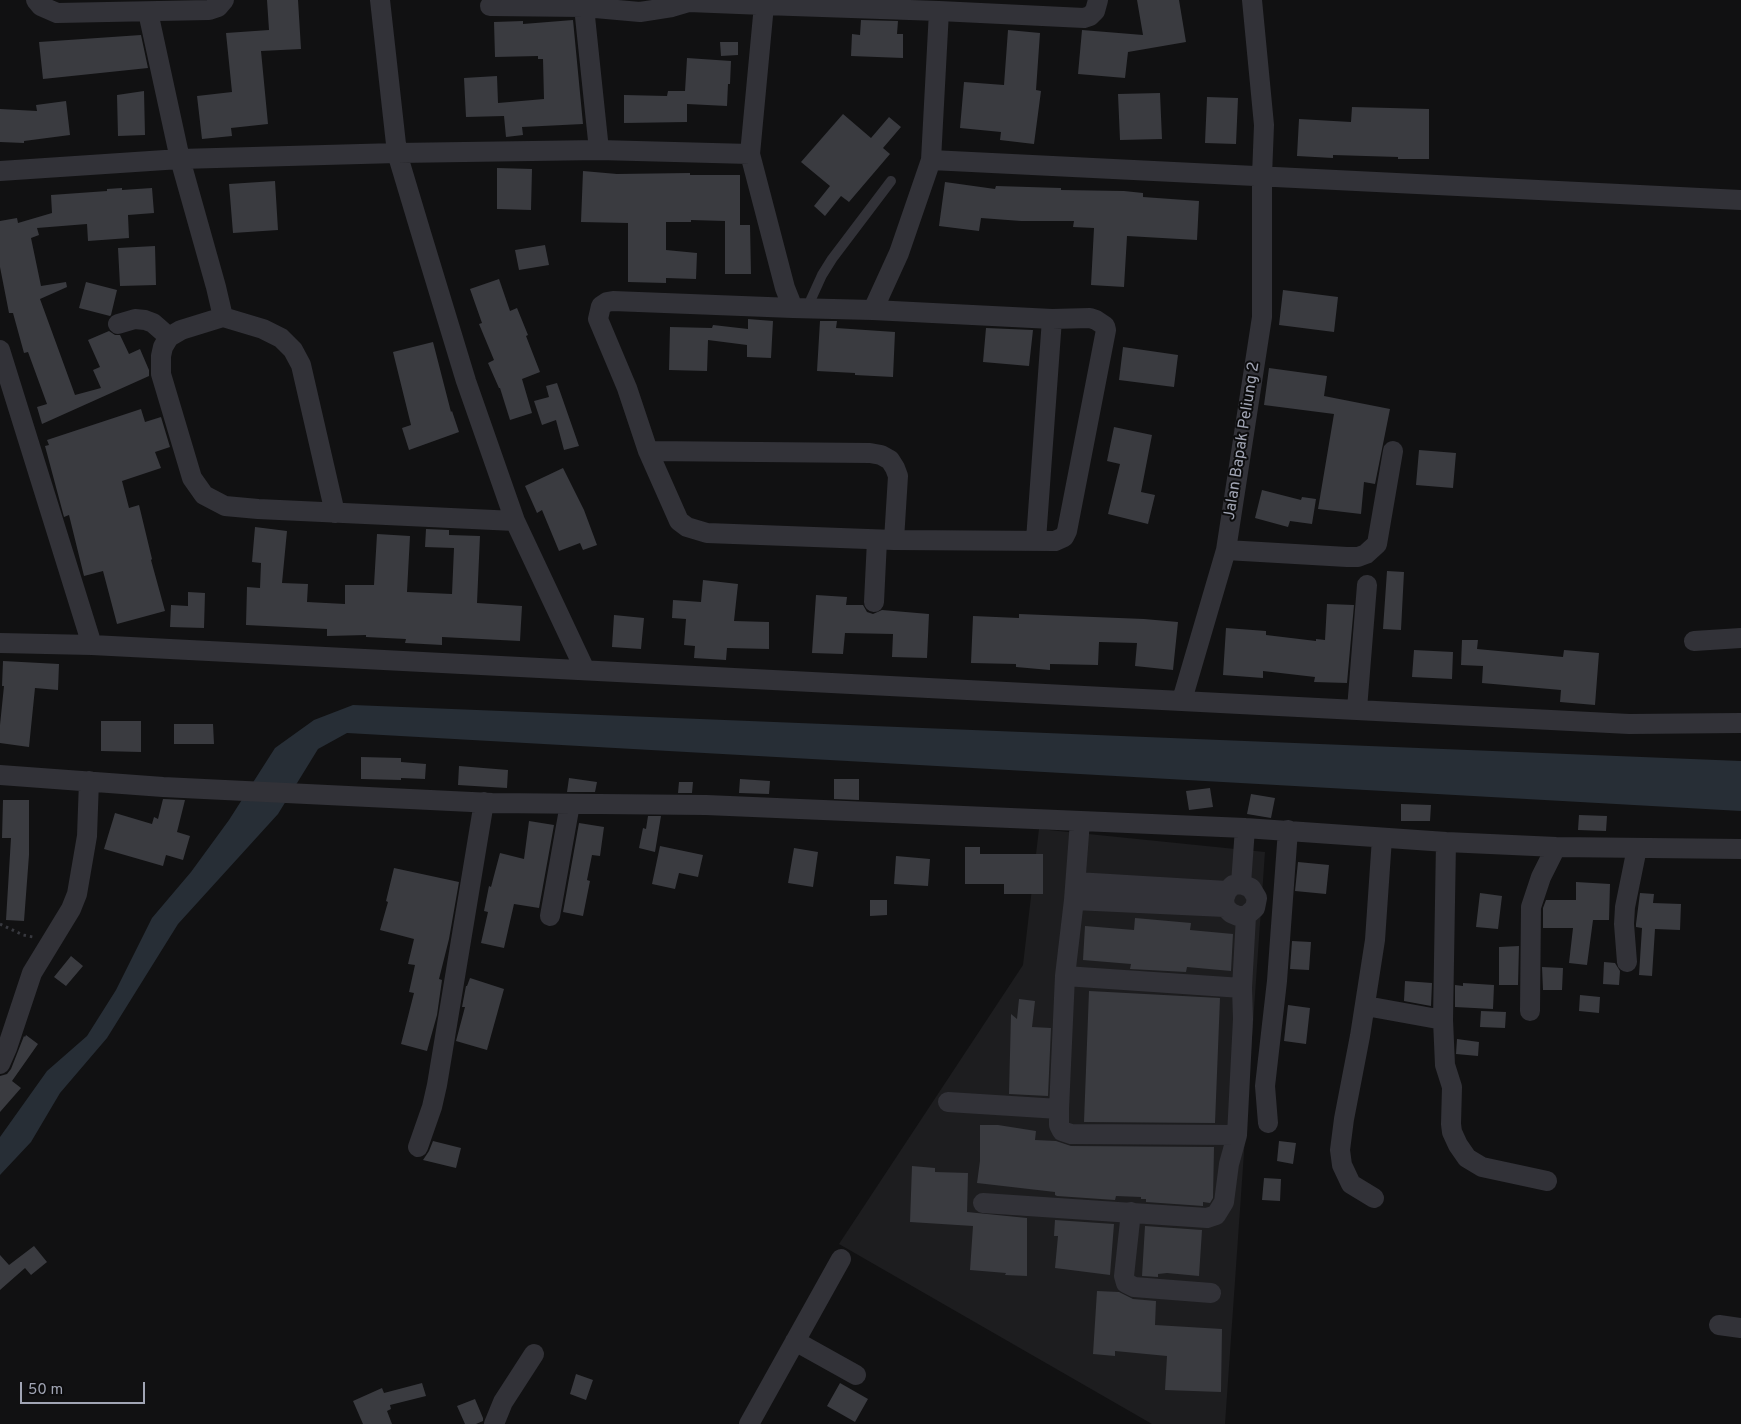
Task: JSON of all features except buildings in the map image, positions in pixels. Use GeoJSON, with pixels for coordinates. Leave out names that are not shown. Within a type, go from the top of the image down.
{"type":"FeatureCollection","features":[{"type":"Feature","properties":{"kind":"street"},"geometry":{"type":"LineString","coordinates":[[36,0],[40,6],[57,14],[209,10],[218,7],[224,0]]}},
{"type":"Feature","properties":{"kind":"street"},"geometry":{"type":"LineString","coordinates":[[380,0],[397,154],[466,382],[515,521],[585,670]]}},
{"type":"Feature","properties":{"kind":"street"},"geometry":{"type":"LineString","coordinates":[[490,6],[584,7],[640,12],[672,7],[689,1],[939,11],[1082,9],[1090,16],[1095,11],[1098,0]]}},
{"type":"Feature","properties":{"kind":"street","name":"Jalan Bapak Peliung 2"},"geometry":{"type":"LineString","coordinates":[[1182,700],[1226,550],[1262,317],[1264,125],[1252,0]]}},
{"type":"Feature","properties":{"kind":"street"},"geometry":{"type":"LineString","coordinates":[[764,5],[750,154],[785,288],[800,308]]}},
{"type":"Feature","properties":{"kind":"street"},"geometry":{"type":"LineString","coordinates":[[584,7],[599,150]]}},
{"type":"Feature","properties":{"kind":"street"},"geometry":{"type":"LineString","coordinates":[[872,310],[899,253],[932,160],[939,11]]}},
{"type":"Feature","properties":{"kind":"street"},"geometry":{"type":"LineString","coordinates":[[148,12],[180,159],[216,287],[222,317]]}},
{"type":"Feature","properties":{"kind":"street"},"geometry":{"type":"LineString","coordinates":[[0,171],[180,159],[397,154],[599,150],[750,154]]}},
{"type":"Feature","properties":{"kind":"street"},"geometry":{"type":"LineString","coordinates":[[932,160],[1741,200]]}},
{"type":"Feature","properties":{"kind":"street"},"geometry":{"type":"LineString","coordinates":[[612,301],[800,308],[1052,319],[1090,318],[1101,322],[1106,330],[1064,537],[1059,540],[886,540],[717,533],[697,531],[679,521],[648,451],[627,388],[598,319],[602,306],[612,301]]}},
{"type":"Feature","properties":{"kind":"street"},"geometry":{"type":"LineString","coordinates":[[335,513],[301,365],[281,338],[263,329],[222,317],[194,325],[169,337],[163,347],[161,374],[192,478],[204,495],[225,506],[335,513],[515,521]]}},
{"type":"Feature","properties":{"kind":"street"},"geometry":{"type":"LineString","coordinates":[[118,324],[135,319],[145,320],[152,323],[169,337]]}},
{"type":"Feature","properties":{"kind":"street"},"geometry":{"type":"LineString","coordinates":[[1036,540],[1052,319]]}},
{"type":"Feature","properties":{"kind":"street"},"geometry":{"type":"LineString","coordinates":[[0,350],[92,645]]}},
{"type":"Feature","properties":{"kind":"street"},"geometry":{"type":"LineString","coordinates":[[648,451],[870,453],[882,455],[890,460],[898,476],[874,602]]}},
{"type":"Feature","properties":{"kind":"street"},"geometry":{"type":"LineString","coordinates":[[1226,550],[1347,557],[1358,557],[1366,554],[1377,544],[1393,451]]}},
{"type":"Feature","properties":{"kind":"street"},"geometry":{"type":"LineString","coordinates":[[1358,709],[1367,585]]}},
{"type":"Feature","properties":{"kind":"street"},"geometry":{"type":"LineString","coordinates":[[1694,641],[1741,638]]}},
{"type":"Feature","properties":{"kind":"street"},"geometry":{"type":"LineString","coordinates":[[0,643],[92,645],[1629,724],[1741,723]]}},
{"type":"Feature","properties":{"kind":"street"},"geometry":{"type":"LineString","coordinates":[[0,775],[308,794],[484,802],[706,805],[1288,830],[1382,838],[1556,847],[1741,848]]}},
{"type":"Feature","properties":{"kind":"street"},"geometry":{"type":"LineString","coordinates":[[0,1064],[8,1048],[32,973],[71,910],[77,894],[87,836],[89,781]]}},
{"type":"Feature","properties":{"kind":"street"},"geometry":{"type":"LineString","coordinates":[[418,1147],[432,1108],[437,1085],[484,802]]}},
{"type":"Feature","properties":{"kind":"street"},"geometry":{"type":"LineString","coordinates":[[550,916],[570,804]]}},
{"type":"Feature","properties":{"kind":"street"},"geometry":{"type":"LineString","coordinates":[[1080,821],[1075,891],[1065,976],[1059,1109],[1060,1128],[1064,1132],[1072,1134],[1237,1135]]}},
{"type":"Feature","properties":{"kind":"street"},"geometry":{"type":"LineString","coordinates":[[1075,891],[1231,894],[1251,888],[1257,898],[1255,908],[1246,916],[1238,916],[1231,913],[1231,894],[1245,828]]}},
{"type":"Feature","properties":{"kind":"street"},"geometry":{"type":"LineString","coordinates":[[1268,1123],[1265,1086],[1277,981],[1288,830]]}},
{"type":"Feature","properties":{"kind":"street"},"geometry":{"type":"LineString","coordinates":[[1374,1198],[1351,1184],[1342,1165],[1340,1150],[1344,1119],[1366,1006],[1375,940],[1382,838]]}},
{"type":"Feature","properties":{"kind":"street"},"geometry":{"type":"LineString","coordinates":[[1446,842],[1443,1020],[1445,1065],[1452,1087],[1452,1132],[1467,1158],[1482,1167],[1547,1181]]}},
{"type":"Feature","properties":{"kind":"street"},"geometry":{"type":"LineString","coordinates":[[1530,1011],[1531,907],[1541,877],[1556,847]]}},
{"type":"Feature","properties":{"kind":"street"},"geometry":{"type":"LineString","coordinates":[[1627,962],[1624,924],[1625,907],[1637,848]]}},
{"type":"Feature","properties":{"kind":"street"},"geometry":{"type":"LineString","coordinates":[[983,1203],[1207,1218],[1216,1215],[1224,1202],[1229,1164],[1237,1135],[1246,916]]}},
{"type":"Feature","properties":{"kind":"street"},"geometry":{"type":"LineString","coordinates":[[1065,976],[1242,988]]}},
{"type":"Feature","properties":{"kind":"street"},"geometry":{"type":"LineString","coordinates":[[1366,1006],[1443,1020]]}},
{"type":"Feature","properties":{"kind":"street"},"geometry":{"type":"LineString","coordinates":[[948,1102],[1059,1109]]}},
{"type":"Feature","properties":{"kind":"street"},"geometry":{"type":"LineString","coordinates":[[1131,1212],[1124,1276],[1126,1283],[1134,1287],[1211,1293]]}},
{"type":"Feature","properties":{"kind":"street"},"geometry":{"type":"LineString","coordinates":[[749,1424],[840,1259]]}},
{"type":"Feature","properties":{"kind":"street"},"geometry":{"type":"LineString","coordinates":[[1719,1325],[1741,1328]]}},
{"type":"Feature","properties":{"kind":"street"},"geometry":{"type":"LineString","coordinates":[[795,1341],[856,1375]]}},
{"type":"Feature","properties":{"kind":"street"},"geometry":{"type":"LineString","coordinates":[[494,1424],[503,1402],[534,1354]]}},
{"type":"Feature","properties":{"kind":"lane"},"geometry":{"type":"LineString","coordinates":[[800,308],[832,259],[891,181]]}},
{"type":"Feature","properties":{"kind":"path"},"geometry":{"type":"LineString","coordinates":[[0,924],[22,935],[51,941]]}},
{"type":"Feature","properties":{"kind":"shaded area"},"geometry":{"type":"Polygon","coordinates":[[[353,705],[1741,761],[1741,811],[347,733],[318,749],[278,814],[178,924],[107,1038],[60,1093],[31,1142],[0,1175],[0,1137],[47,1071],[87,1036],[116,990],[152,918],[191,872],[229,820],[275,748],[314,720],[353,705]]]}},
{"type":"Feature","properties":{"kind":"shaded area"},"geometry":{"type":"Polygon","coordinates":[[[1039,829],[1265,852],[1225,1424],[1152,1424],[839,1244],[1023,965],[1039,829]]]}}]}
